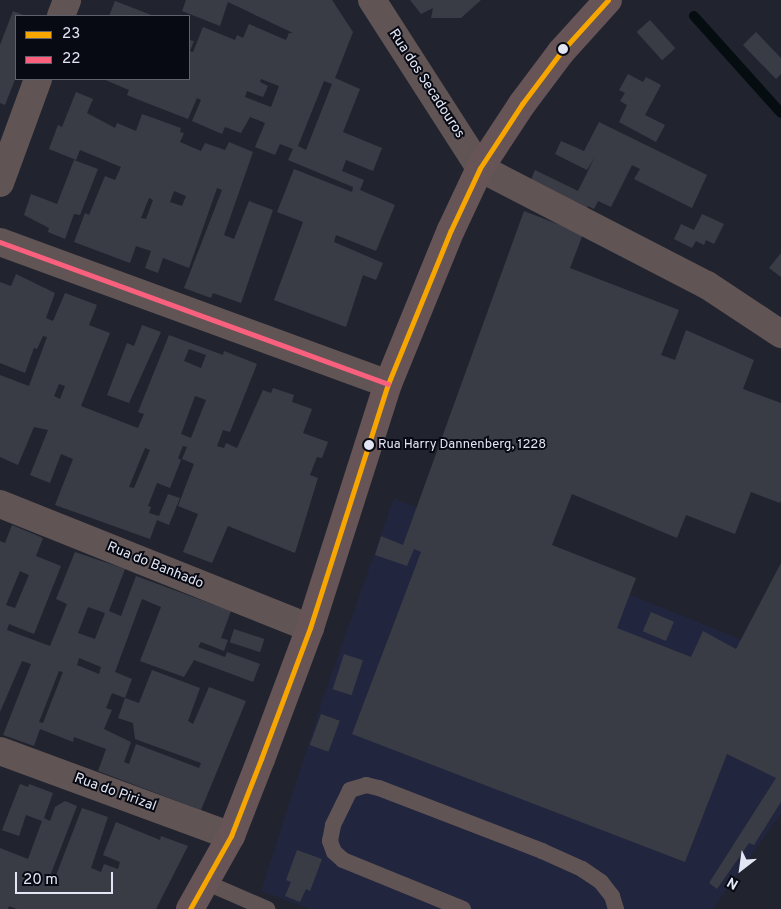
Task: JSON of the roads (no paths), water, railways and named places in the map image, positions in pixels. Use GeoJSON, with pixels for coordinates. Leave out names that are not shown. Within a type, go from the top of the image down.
{"type":"FeatureCollection","features":[{"type":"Feature","properties":{"kind":"main road"},"geometry":{"type":"LineString","coordinates":[[190,909],[231,836],[310,628],[388,384],[431,276],[480,168],[555,59],[608,0]]}},
{"type":"Feature","properties":{"kind":"street"},"geometry":{"type":"LineString","coordinates":[[61,15],[67,0]]}},
{"type":"Feature","properties":{"kind":"street","name":"Rua dos Secadouros"},"geometry":{"type":"LineString","coordinates":[[372,0],[480,168]]}},
{"type":"Feature","properties":{"kind":"street"},"geometry":{"type":"LineString","coordinates":[[0,183],[38,80]]}},
{"type":"Feature","properties":{"kind":"street"},"geometry":{"type":"LineString","coordinates":[[480,168],[707,285],[781,334]]}},
{"type":"Feature","properties":{"kind":"street"},"geometry":{"type":"LineString","coordinates":[[0,242],[388,384]]}},
{"type":"Feature","properties":{"kind":"street","name":"Rua do Banhado"},"geometry":{"type":"LineString","coordinates":[[0,504],[310,628]]}},
{"type":"Feature","properties":{"kind":"street","name":"Rua do Pirizal"},"geometry":{"type":"LineString","coordinates":[[0,751],[231,836]]}},
{"type":"Feature","properties":{"kind":"lane"},"geometry":{"type":"LineString","coordinates":[[463,909],[342,860],[334,852],[330,841],[333,825],[350,790],[366,785],[379,788],[558,858],[601,882],[612,896],[616,909]]}},
{"type":"Feature","properties":{"kind":"lane"},"geometry":{"type":"LineString","coordinates":[[204,882],[268,909]]}},
{"type":"Feature","properties":{"kind":"waterway"},"geometry":{"type":"LineString","coordinates":[[694,16],[781,113]]}},
{"type":"Feature","properties":{"kind":"place","name":"Rua Harry Dannenberg, 1228"},"geometry":{"type":"Point","coordinates":[369,445]}}]}
